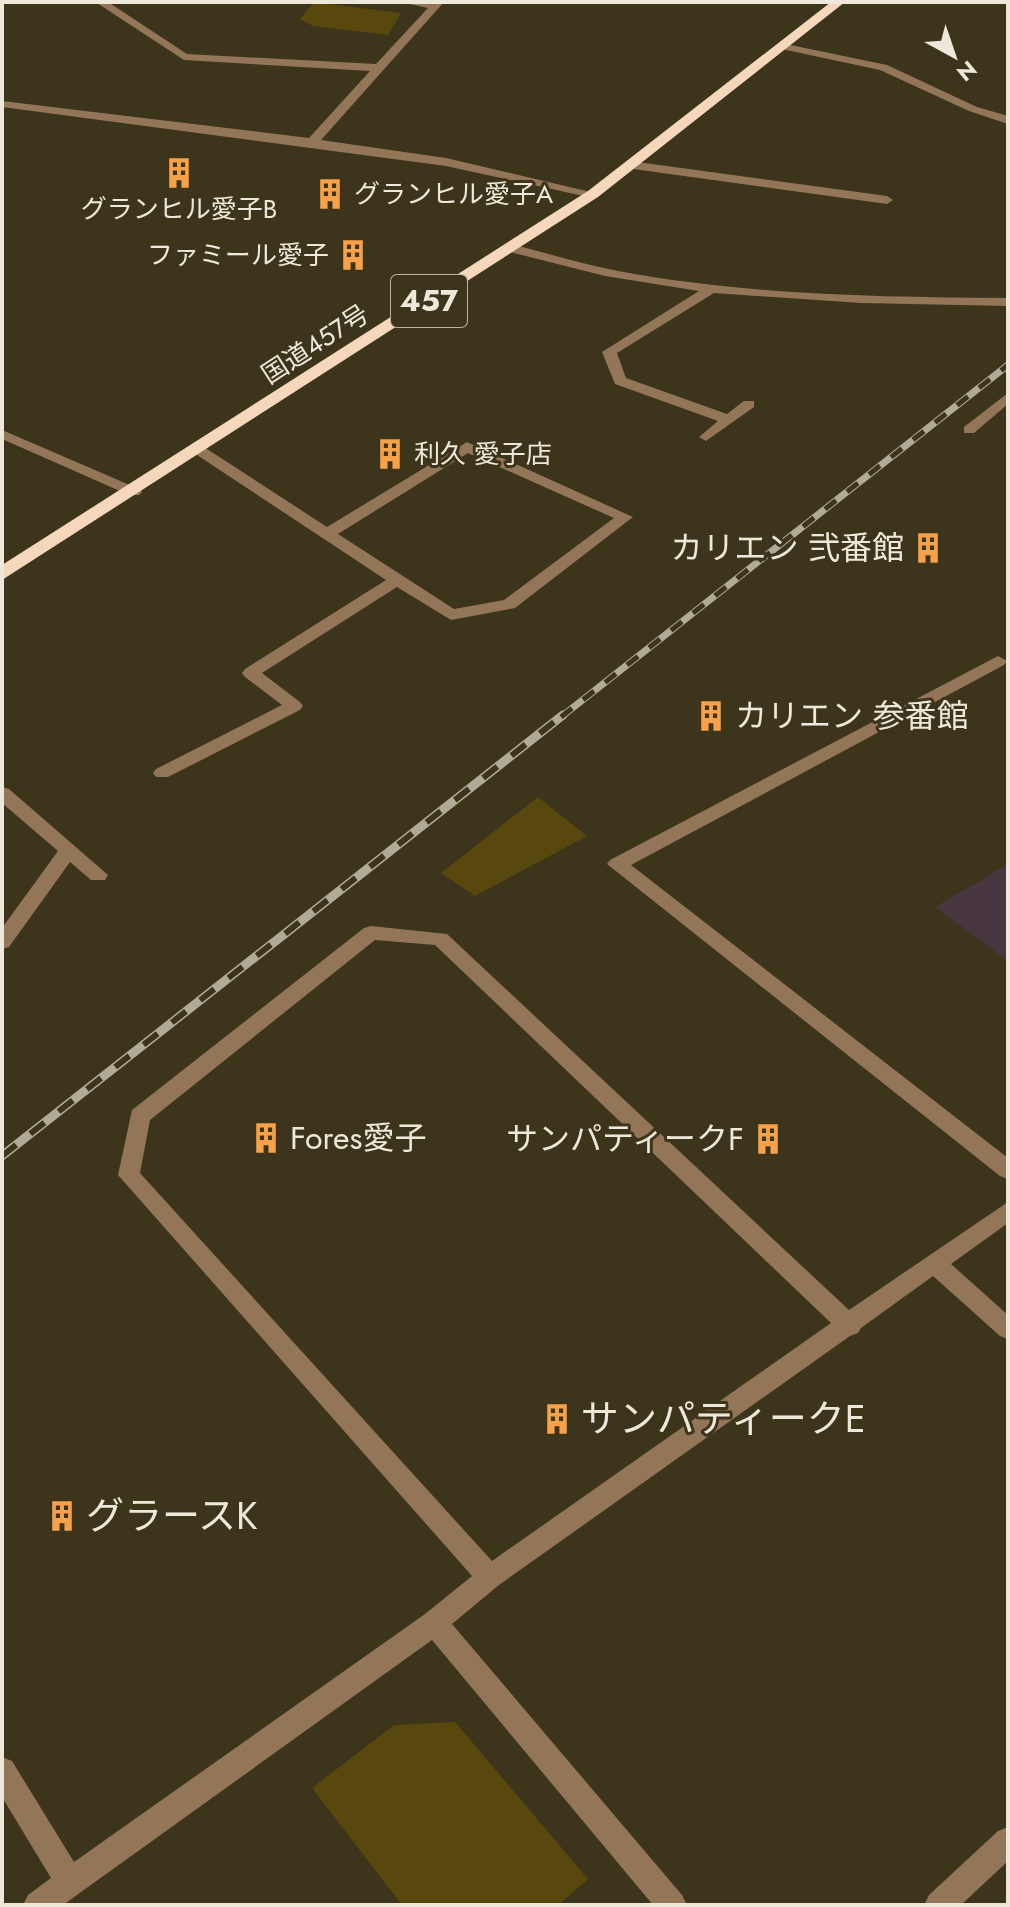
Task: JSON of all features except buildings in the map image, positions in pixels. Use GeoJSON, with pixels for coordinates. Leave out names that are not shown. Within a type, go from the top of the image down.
{"type":"FeatureCollection","features":[{"type":"Feature","properties":{"kind":"highway","name":"国道457号"},"geometry":{"type":"LineString","coordinates":[[2,574],[134,492],[593,194],[839,2]]}},
{"type":"Feature","properties":{"kind":"street"},"geometry":{"type":"LineString","coordinates":[[406,2],[437,4]]}},
{"type":"Feature","properties":{"kind":"street"},"geometry":{"type":"LineString","coordinates":[[102,3],[184,57],[379,68]]}},
{"type":"Feature","properties":{"kind":"street"},"geometry":{"type":"LineString","coordinates":[[312,142],[437,4]]}},
{"type":"Feature","properties":{"kind":"street"},"geometry":{"type":"LineString","coordinates":[[781,46],[883,67],[973,109],[1008,120]]}},
{"type":"Feature","properties":{"kind":"street"},"geometry":{"type":"LineString","coordinates":[[2,104],[312,142],[446,162],[593,194]]}},
{"type":"Feature","properties":{"kind":"street"},"geometry":{"type":"LineString","coordinates":[[630,165],[887,200]]}},
{"type":"Feature","properties":{"kind":"street"},"geometry":{"type":"LineString","coordinates":[[511,248],[618,275],[715,287],[926,301],[1008,302]]}},
{"type":"Feature","properties":{"kind":"street"},"geometry":{"type":"LineString","coordinates":[[715,287],[609,352],[620,381],[728,419]]}},
{"type":"Feature","properties":{"kind":"street"},"geometry":{"type":"LineString","coordinates":[[969,430],[1008,397]]}},
{"type":"Feature","properties":{"kind":"street"},"geometry":{"type":"LineString","coordinates":[[706,437],[749,404]]}},
{"type":"Feature","properties":{"kind":"street"},"geometry":{"type":"LineString","coordinates":[[2,434],[134,492]]}},
{"type":"Feature","properties":{"kind":"street"},"geometry":{"type":"LineString","coordinates":[[199,450],[451,615],[509,604],[625,517],[467,447],[328,533]]}},
{"type":"Feature","properties":{"kind":"street"},"geometry":{"type":"LineString","coordinates":[[162,773],[294,706],[251,673],[398,579]]}},
{"type":"Feature","properties":{"kind":"street"},"geometry":{"type":"LineString","coordinates":[[998,661],[617,864],[1008,1170]]}},
{"type":"Feature","properties":{"kind":"street"},"geometry":{"type":"LineString","coordinates":[[2,793],[98,875]]}},
{"type":"Feature","properties":{"kind":"street"},"geometry":{"type":"LineString","coordinates":[[2,942],[69,850]]}},
{"type":"Feature","properties":{"kind":"street"},"geometry":{"type":"LineString","coordinates":[[490,1577],[129,1175],[140,1116],[371,933],[440,939],[850,1326]]}},
{"type":"Feature","properties":{"kind":"street"},"geometry":{"type":"LineString","coordinates":[[38,1905],[434,1623],[490,1577],[850,1326],[1008,1211]]}},
{"type":"Feature","properties":{"kind":"street"},"geometry":{"type":"LineString","coordinates":[[934,1263],[1008,1329]]}},
{"type":"Feature","properties":{"kind":"street"},"geometry":{"type":"LineString","coordinates":[[434,1623],[672,1905]]}},
{"type":"Feature","properties":{"kind":"street"},"geometry":{"type":"LineString","coordinates":[[2,1771],[70,1882]]}},
{"type":"Feature","properties":{"kind":"street"},"geometry":{"type":"LineString","coordinates":[[939,1905],[1008,1841]]}},
{"type":"Feature","properties":{"kind":"shaded area"},"geometry":{"type":"Polygon","coordinates":[[[314,2],[401,13],[388,35],[313,26],[300,19],[314,2]]]}},
{"type":"Feature","properties":{"kind":"shaded area"},"geometry":{"type":"Polygon","coordinates":[[[538,797],[587,836],[475,896],[441,873],[538,797]]]}},
{"type":"Feature","properties":{"kind":"shaded area"},"geometry":{"type":"Polygon","coordinates":[[[1008,864],[1008,961],[935,907],[1008,864]]]}},
{"type":"Feature","properties":{"kind":"shaded area"},"geometry":{"type":"Polygon","coordinates":[[[455,1722],[588,1879],[558,1905],[402,1905],[312,1788],[394,1725],[455,1722]]]}},
{"type":"Feature","properties":{"kind":"railway"},"geometry":{"type":"LineString","coordinates":[[561,717],[1008,365]]}},
{"type":"Feature","properties":{"kind":"railway"},"geometry":{"type":"LineString","coordinates":[[2,1156],[563,715]]}},
{"type":"Feature","properties":{"kind":"place","name":"グランヒル愛子B"},"geometry":{"type":"Point","coordinates":[179,173]}},
{"type":"Feature","properties":{"kind":"place","name":"グランヒル愛子A"},"geometry":{"type":"Point","coordinates":[330,194]}},
{"type":"Feature","properties":{"kind":"place","name":"ファミール愛子"},"geometry":{"type":"Point","coordinates":[353,255]}},
{"type":"Feature","properties":{"kind":"place","name":"利久 愛子店"},"geometry":{"type":"Point","coordinates":[390,454]}},
{"type":"Feature","properties":{"kind":"place","name":"カリエン 弐番館"},"geometry":{"type":"Point","coordinates":[928,548]}},
{"type":"Feature","properties":{"kind":"place","name":"カリエン 参番館"},"geometry":{"type":"Point","coordinates":[711,716]}},
{"type":"Feature","properties":{"kind":"place","name":"Fores愛子"},"geometry":{"type":"Point","coordinates":[266,1138]}},
{"type":"Feature","properties":{"kind":"place","name":"サンパティークF"},"geometry":{"type":"Point","coordinates":[768,1139]}},
{"type":"Feature","properties":{"kind":"place","name":"サンパティークE"},"geometry":{"type":"Point","coordinates":[557,1419]}},
{"type":"Feature","properties":{"kind":"place","name":"グラースK"},"geometry":{"type":"Point","coordinates":[62,1516]}}]}
